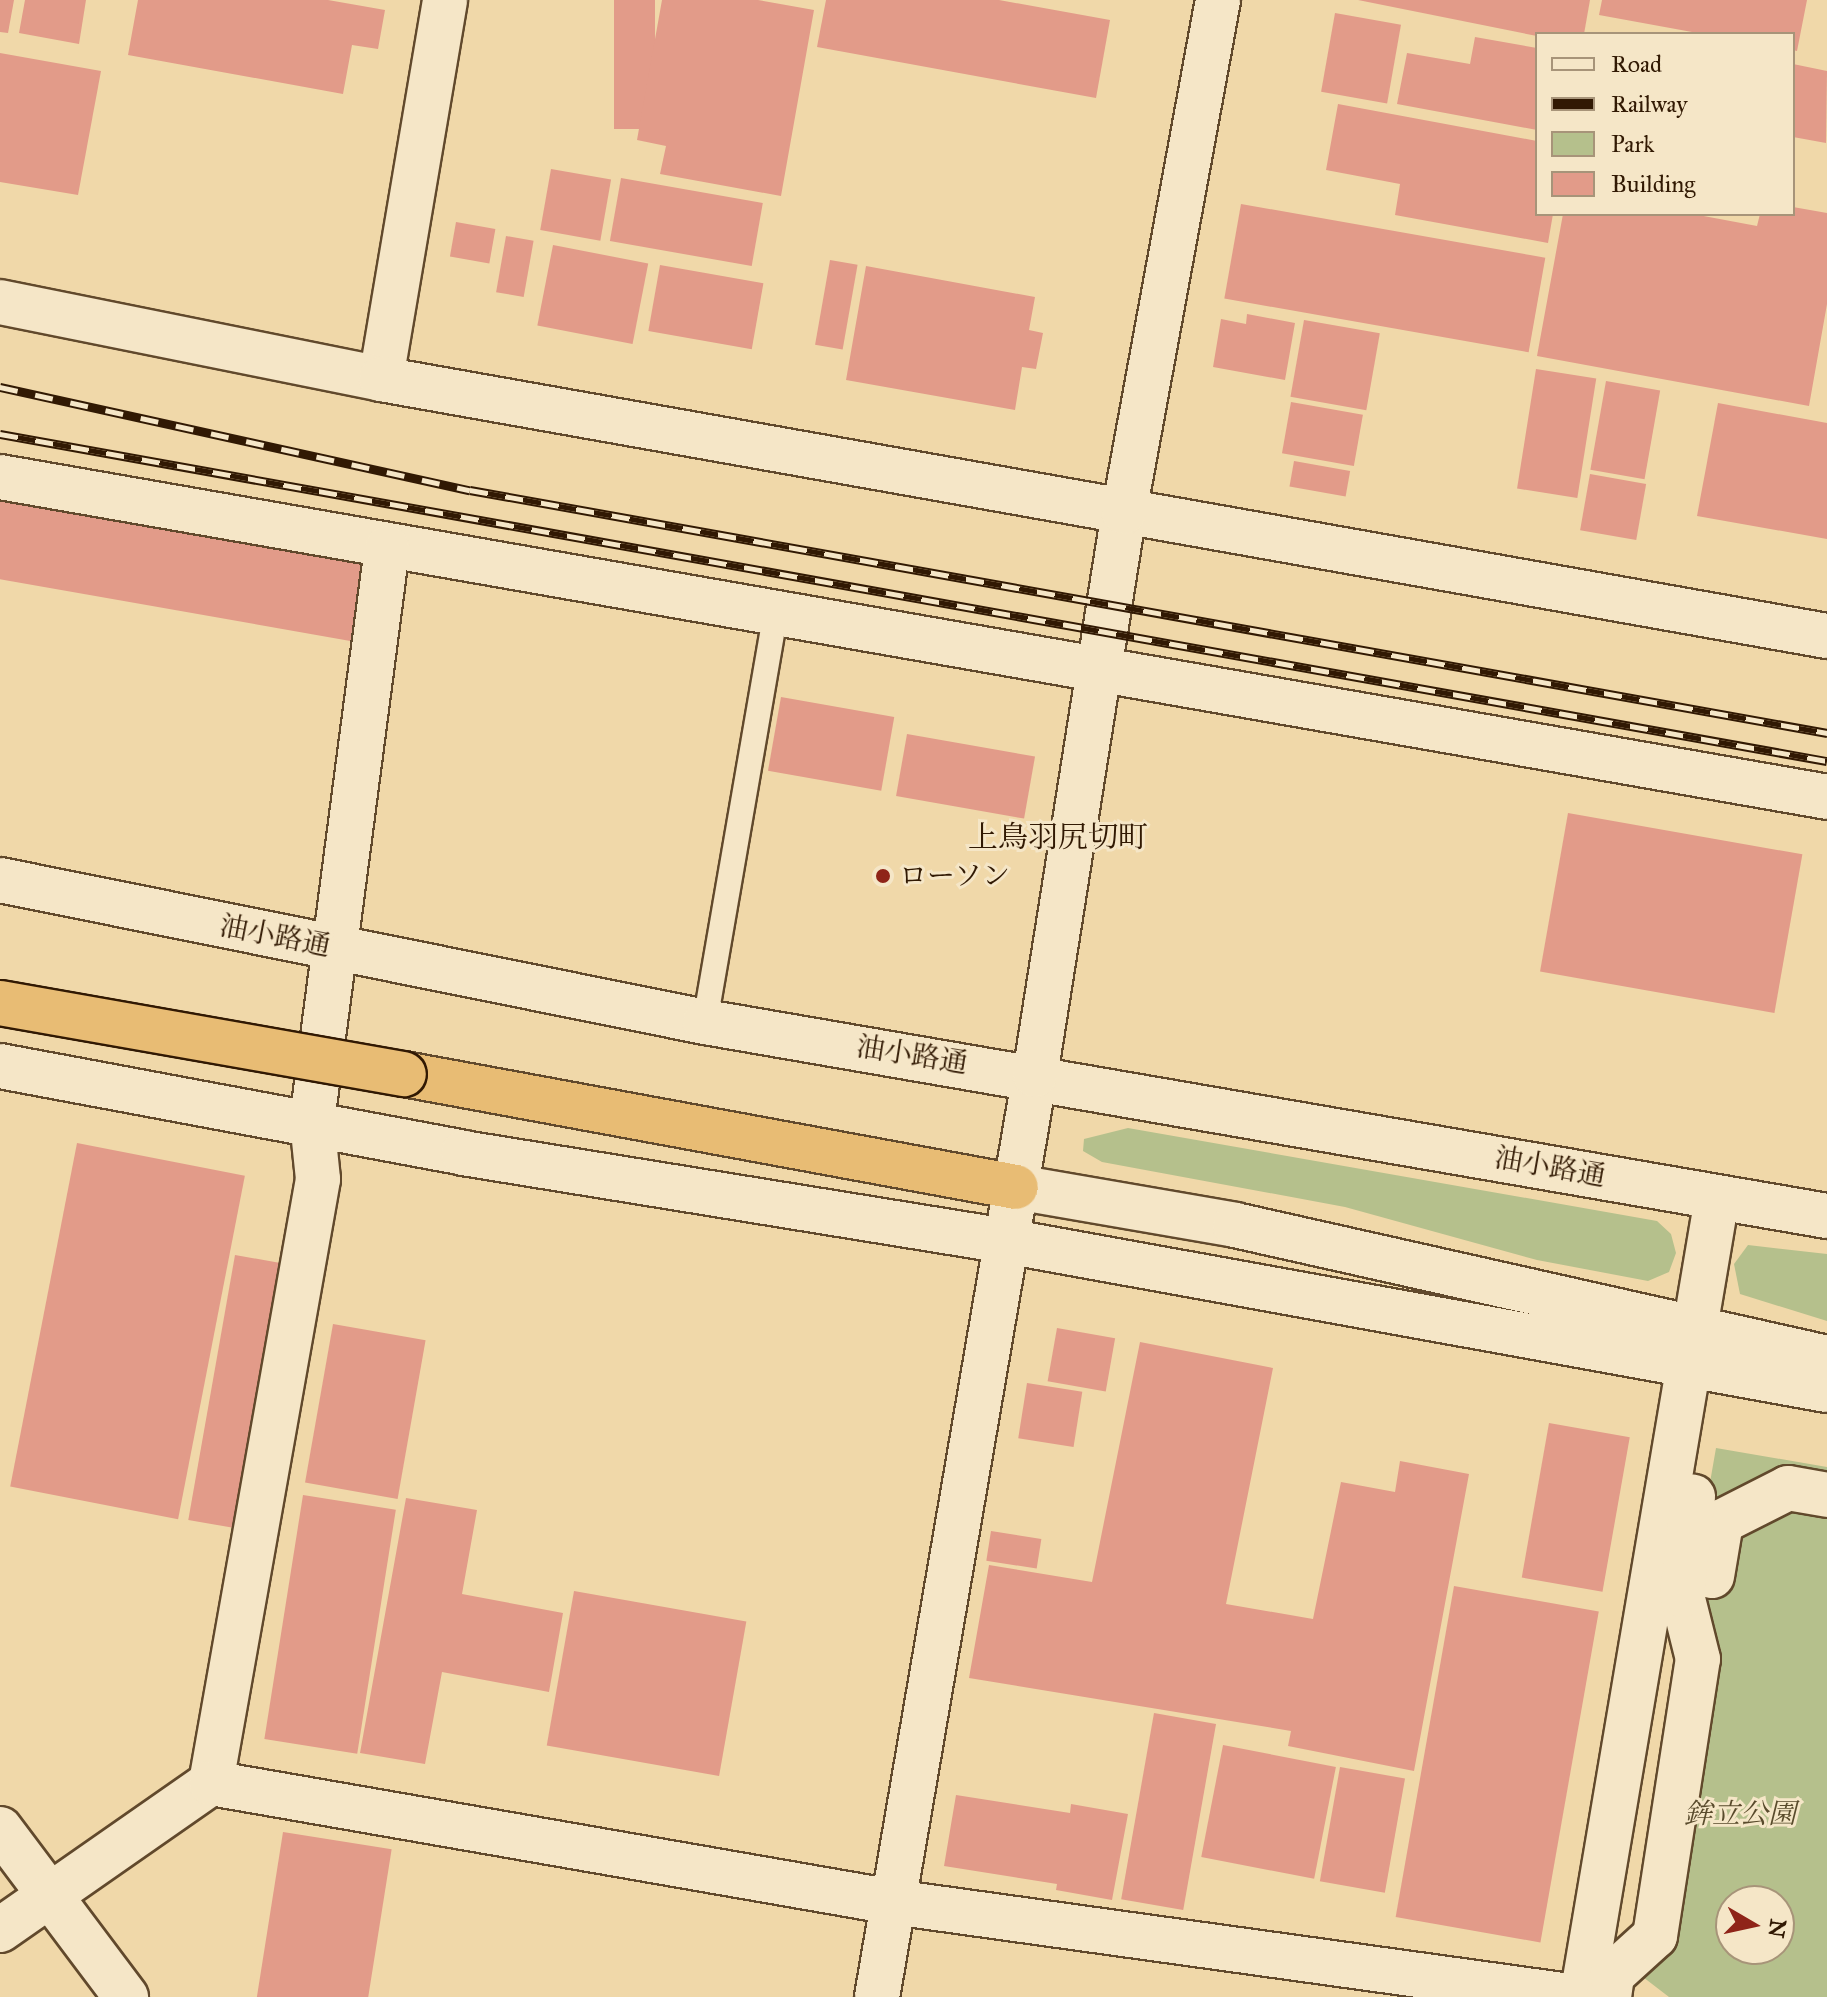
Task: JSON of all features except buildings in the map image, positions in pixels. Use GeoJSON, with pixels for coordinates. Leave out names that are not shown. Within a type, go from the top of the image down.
{"type":"FeatureCollection","features":[{"type":"Feature","properties":{"kind":"highway"},"geometry":{"type":"LineString","coordinates":[[0,1003],[1016,1187]]}},
{"type":"Feature","properties":{"kind":"street"},"geometry":{"type":"LineString","coordinates":[[381,379],[445,0]]}},
{"type":"Feature","properties":{"kind":"street"},"geometry":{"type":"LineString","coordinates":[[877,1997],[1035,1075],[1124,512],[1218,0]]}},
{"type":"Feature","properties":{"kind":"street"},"geometry":{"type":"LineString","coordinates":[[0,302],[381,379],[1827,636]]}},
{"type":"Feature","properties":{"kind":"street"},"geometry":{"type":"LineString","coordinates":[[0,477],[387,548],[1827,797]]}},
{"type":"Feature","properties":{"kind":"street"},"geometry":{"type":"LineString","coordinates":[[211,1783],[318,1179],[312,1121],[387,548]]}},
{"type":"Feature","properties":{"kind":"street","name":"油小路通"},"geometry":{"type":"LineString","coordinates":[[0,880],[705,1022],[1035,1075],[1827,1216]]}},
{"type":"Feature","properties":{"kind":"street"},"geometry":{"type":"LineString","coordinates":[[0,1066],[312,1121],[463,1153],[1006,1241],[1692,1348],[1827,1358]]}},
{"type":"Feature","properties":{"kind":"street"},"geometry":{"type":"LineString","coordinates":[[1016,1187],[1235,1225],[1692,1348],[1827,1390]]}},
{"type":"Feature","properties":{"kind":"street"},"geometry":{"type":"LineString","coordinates":[[0,1930],[211,1783],[893,1902],[1580,1997],[1717,1198]]}},
{"type":"Feature","properties":{"kind":"street"},"geometry":{"type":"LineString","coordinates":[[1698,1659],[1682,1595],[1694,1516],[1692,1467],[1700,1434]]}},
{"type":"Feature","properties":{"kind":"street"},"geometry":{"type":"LineString","coordinates":[[1609,1997],[1612,1975],[1655,1936],[1721,1522],[1788,1488],[1827,1495]]}},
{"type":"Feature","properties":{"kind":"street"},"geometry":{"type":"LineString","coordinates":[[0,1829],[126,1997]]}},
{"type":"Feature","properties":{"kind":"lane"},"geometry":{"type":"LineString","coordinates":[[705,1022],[775,615]]}},
{"type":"Feature","properties":{"kind":"green space"},"geometry":{"type":"Polygon","coordinates":[[[1128,1128],[1657,1221],[1671,1234],[1676,1253],[1669,1272],[1648,1281],[1537,1260],[1345,1207],[1102,1162],[1083,1151],[1084,1139],[1128,1128]]]}},
{"type":"Feature","properties":{"kind":"green space"},"geometry":{"type":"Polygon","coordinates":[[[1748,1245],[1827,1254],[1827,1321],[1740,1294],[1734,1264],[1748,1245]]]}},
{"type":"Feature","properties":{"kind":"green space","name":"鉾立公園"},"geometry":{"type":"Polygon","coordinates":[[[1716,1448],[1827,1467],[1827,1997],[1669,1997],[1626,1964],[1716,1448]]]}},
{"type":"Feature","properties":{"kind":"railway"},"geometry":{"type":"LineString","coordinates":[[0,387],[470,490],[1827,733]]}},
{"type":"Feature","properties":{"kind":"railway"},"geometry":{"type":"LineString","coordinates":[[0,434],[1827,761]]}},
{"type":"Feature","properties":{"kind":"place","name":"ローソン"},"geometry":{"type":"Point","coordinates":[883,876]}},
{"type":"Feature","properties":{"kind":"district","name":"上鳥羽尻切町"},"geometry":{"type":"Point","coordinates":[1058,837]}}]}
